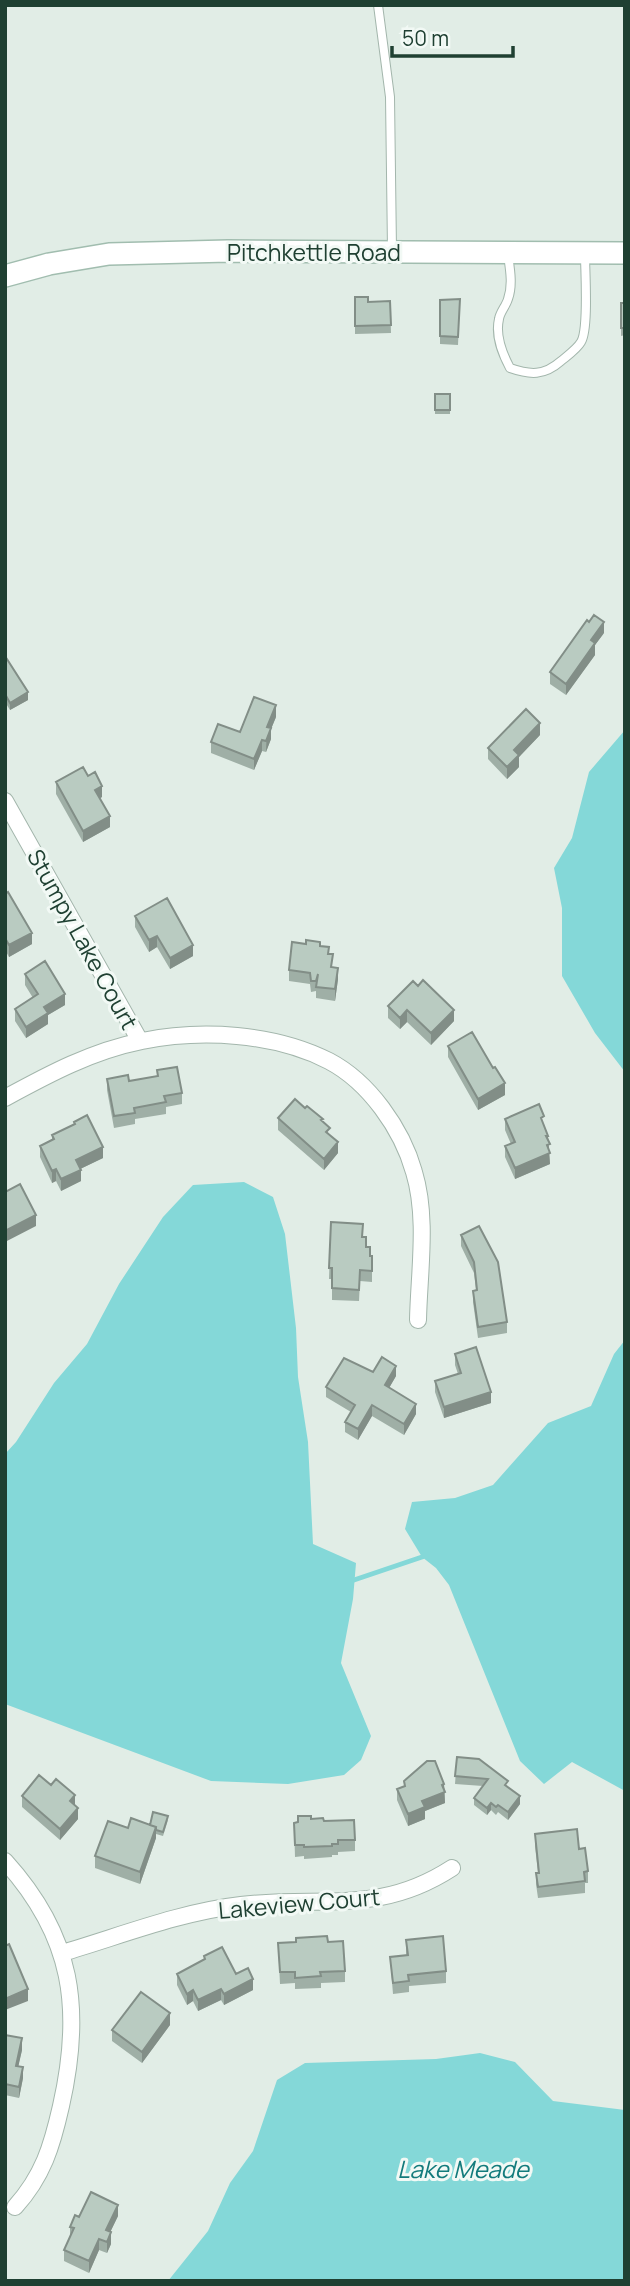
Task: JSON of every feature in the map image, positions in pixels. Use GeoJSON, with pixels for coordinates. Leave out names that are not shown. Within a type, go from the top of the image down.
{"type":"FeatureCollection","features":[{"type":"Feature","properties":{"kind":"main road","name":"Pitchkettle Road"},"geometry":{"type":"LineString","coordinates":[[5,276],[49,264],[109,254],[228,251],[625,253]]}},
{"type":"Feature","properties":{"kind":"street","name":"Stumpy Lake Court"},"geometry":{"type":"LineString","coordinates":[[5,801],[140,1041]]}},
{"type":"Feature","properties":{"kind":"street"},"geometry":{"type":"LineString","coordinates":[[5,1098],[63,1067],[99,1052],[167,1037],[211,1035],[282,1044],[331,1062],[365,1089],[396,1129],[414,1172],[421,1217],[418,1320]]}},
{"type":"Feature","properties":{"kind":"street"},"geometry":{"type":"LineString","coordinates":[[5,1861],[34,1897],[51,1927],[62,1953],[71,1992],[73,2018],[71,2055],[54,2138],[41,2172],[15,2207]]}},
{"type":"Feature","properties":{"kind":"street","name":"Lakeview Court"},"geometry":{"type":"LineString","coordinates":[[62,1953],[201,1912],[240,1905],[280,1902],[338,1903],[406,1892],[428,1883],[452,1868]]}},
{"type":"Feature","properties":{"kind":"lane"},"geometry":{"type":"LineString","coordinates":[[379,5],[390,97],[392,253]]}},
{"type":"Feature","properties":{"kind":"lane"},"geometry":{"type":"LineString","coordinates":[[508,253],[511,279],[509,298],[499,318],[498,333],[502,351],[510,368],[523,373],[538,374],[552,369],[581,343],[585,330],[584,254]]}},
{"type":"Feature","properties":{"kind":"water"},"geometry":{"type":"Polygon","coordinates":[[[625,730],[625,1072],[595,1033],[562,976],[562,908],[554,868],[572,838],[589,772],[625,730]]]}},
{"type":"Feature","properties":{"kind":"water"},"geometry":{"type":"Polygon","coordinates":[[[244,1182],[273,1197],[285,1234],[296,1328],[298,1377],[308,1442],[313,1544],[356,1563],[353,1599],[341,1663],[371,1736],[361,1760],[344,1775],[288,1784],[211,1781],[5,1704],[5,1454],[16,1442],[54,1383],[87,1344],[119,1284],[163,1217],[193,1185],[244,1182]]]}},
{"type":"Feature","properties":{"kind":"water"},"geometry":{"type":"Polygon","coordinates":[[[625,1340],[625,1791],[572,1762],[544,1784],[520,1761],[449,1585],[436,1568],[422,1557],[405,1529],[412,1502],[455,1498],[493,1485],[548,1423],[591,1406],[614,1354],[625,1340]]]}},
{"type":"Feature","properties":{"kind":"water","name":"Lake Meade"},"geometry":{"type":"Polygon","coordinates":[[[480,2053],[515,2062],[553,2101],[625,2110],[625,2281],[168,2281],[208,2231],[230,2183],[253,2151],[277,2080],[305,2063],[436,2059],[480,2053]]]}},
{"type":"Feature","properties":{"kind":"building"},"geometry":{"type":"Polygon","coordinates":[[[355,297],[368,297],[368,302],[390,301],[391,325],[355,326],[355,297]]]}},
{"type":"Feature","properties":{"kind":"building"},"geometry":{"type":"Polygon","coordinates":[[[460,299],[458,337],[440,336],[440,300],[460,299]]]}},
{"type":"Feature","properties":{"kind":"building"},"geometry":{"type":"Polygon","coordinates":[[[621,303],[625,303],[625,328],[621,328],[621,303]]]}},
{"type":"Feature","properties":{"kind":"building"},"geometry":{"type":"Polygon","coordinates":[[[435,394],[450,394],[450,410],[435,410],[435,394]]]}},
{"type":"Feature","properties":{"kind":"building"},"geometry":{"type":"Polygon","coordinates":[[[594,615],[604,622],[591,640],[595,643],[566,684],[550,672],[587,620],[589,622],[594,615]]]}},
{"type":"Feature","properties":{"kind":"building"},"geometry":{"type":"Polygon","coordinates":[[[5,656],[28,692],[10,703],[5,694],[5,656]]]}},
{"type":"Feature","properties":{"kind":"building"},"geometry":{"type":"Polygon","coordinates":[[[254,697],[276,705],[267,727],[271,728],[266,741],[262,740],[254,759],[211,742],[218,724],[240,732],[254,697]]]}},
{"type":"Feature","properties":{"kind":"building"},"geometry":{"type":"Polygon","coordinates":[[[526,709],[540,723],[514,750],[519,755],[507,767],[488,748],[526,709]]]}},
{"type":"Feature","properties":{"kind":"building"},"geometry":{"type":"Polygon","coordinates":[[[83,767],[88,776],[95,772],[102,786],[95,790],[110,816],[83,831],[56,782],[83,767]]]}},
{"type":"Feature","properties":{"kind":"building"},"geometry":{"type":"Polygon","coordinates":[[[8,892],[32,933],[9,945],[5,938],[5,894],[8,892]]]}},
{"type":"Feature","properties":{"kind":"building"},"geometry":{"type":"Polygon","coordinates":[[[167,898],[193,945],[170,958],[157,936],[149,940],[135,916],[167,898]]]}},
{"type":"Feature","properties":{"kind":"building"},"geometry":{"type":"Polygon","coordinates":[[[306,940],[320,942],[320,946],[329,947],[328,954],[333,954],[331,967],[338,968],[335,989],[316,987],[318,974],[316,981],[311,981],[310,973],[289,970],[292,942],[306,944],[306,940]]]}},
{"type":"Feature","properties":{"kind":"building"},"geometry":{"type":"Polygon","coordinates":[[[45,961],[65,994],[44,1007],[48,1013],[26,1027],[15,1009],[38,994],[25,974],[45,961]]]}},
{"type":"Feature","properties":{"kind":"building"},"geometry":{"type":"Polygon","coordinates":[[[423,980],[454,1010],[431,1033],[407,1010],[400,1018],[388,1006],[413,981],[418,986],[423,980]]]}},
{"type":"Feature","properties":{"kind":"building"},"geometry":{"type":"Polygon","coordinates":[[[472,1032],[505,1083],[478,1099],[448,1046],[472,1032]]]}},
{"type":"Feature","properties":{"kind":"building"},"geometry":{"type":"Polygon","coordinates":[[[177,1067],[182,1093],[164,1096],[166,1102],[134,1108],[135,1113],[114,1116],[107,1079],[128,1075],[129,1081],[158,1076],[157,1070],[177,1067]]]}},
{"type":"Feature","properties":{"kind":"building"},"geometry":{"type":"Polygon","coordinates":[[[295,1099],[323,1119],[321,1120],[330,1128],[326,1132],[338,1142],[324,1159],[278,1118],[295,1099]]]}},
{"type":"Feature","properties":{"kind":"building"},"geometry":{"type":"Polygon","coordinates":[[[539,1104],[544,1116],[541,1118],[548,1136],[550,1153],[515,1168],[505,1146],[515,1142],[505,1119],[539,1104]]]}},
{"type":"Feature","properties":{"kind":"building"},"geometry":{"type":"Polygon","coordinates":[[[87,1115],[103,1147],[76,1160],[81,1170],[61,1179],[56,1169],[52,1171],[40,1146],[54,1139],[52,1135],[87,1115]]]}},
{"type":"Feature","properties":{"kind":"building"},"geometry":{"type":"Polygon","coordinates":[[[20,1184],[36,1215],[5,1231],[5,1192],[20,1184]]]}},
{"type":"Feature","properties":{"kind":"building"},"geometry":{"type":"Polygon","coordinates":[[[331,1222],[363,1224],[362,1237],[366,1237],[366,1247],[370,1247],[372,1271],[360,1270],[359,1290],[332,1288],[332,1268],[329,1268],[331,1222]]]}},
{"type":"Feature","properties":{"kind":"building"},"geometry":{"type":"Polygon","coordinates":[[[479,1226],[498,1262],[507,1322],[478,1327],[473,1291],[477,1290],[474,1262],[461,1235],[479,1226]]]}},
{"type":"Feature","properties":{"kind":"building"},"geometry":{"type":"Polygon","coordinates":[[[476,1347],[491,1392],[444,1407],[435,1381],[461,1373],[455,1354],[476,1347]]]}},
{"type":"Feature","properties":{"kind":"building"},"geometry":{"type":"Polygon","coordinates":[[[382,1357],[396,1366],[385,1385],[416,1404],[404,1424],[372,1405],[358,1429],[345,1422],[355,1405],[326,1387],[344,1358],[373,1372],[382,1357]]]}},
{"type":"Feature","properties":{"kind":"building"},"geometry":{"type":"Polygon","coordinates":[[[457,1757],[479,1759],[508,1781],[505,1785],[520,1796],[508,1812],[491,1803],[487,1808],[474,1798],[488,1779],[455,1776],[457,1757]]]}},
{"type":"Feature","properties":{"kind":"building"},"geometry":{"type":"Polygon","coordinates":[[[427,1761],[435,1761],[445,1792],[422,1801],[425,1807],[408,1814],[397,1789],[405,1786],[404,1781],[427,1761]]]}},
{"type":"Feature","properties":{"kind":"building"},"geometry":{"type":"Polygon","coordinates":[[[39,1775],[51,1785],[56,1779],[75,1795],[70,1801],[78,1808],[60,1829],[22,1796],[39,1775]]]}},
{"type":"Feature","properties":{"kind":"building"},"geometry":{"type":"Polygon","coordinates":[[[153,1812],[168,1816],[163,1832],[150,1825],[153,1812]]]}},
{"type":"Feature","properties":{"kind":"building"},"geometry":{"type":"Polygon","coordinates":[[[298,1816],[323,1818],[324,1821],[354,1820],[355,1840],[338,1840],[338,1844],[332,1846],[295,1845],[294,1823],[298,1822],[298,1816]]]}},
{"type":"Feature","properties":{"kind":"building"},"geometry":{"type":"Polygon","coordinates":[[[131,1818],[156,1827],[140,1872],[95,1856],[108,1821],[128,1828],[131,1818]]]}},
{"type":"Feature","properties":{"kind":"building"},"geometry":{"type":"Polygon","coordinates":[[[577,1829],[579,1849],[585,1848],[588,1871],[584,1872],[585,1881],[538,1887],[535,1834],[577,1829]]]}},
{"type":"Feature","properties":{"kind":"building"},"geometry":{"type":"Polygon","coordinates":[[[327,1936],[328,1942],[343,1941],[345,1971],[320,1972],[321,1976],[295,1978],[295,1972],[280,1972],[278,1943],[296,1942],[296,1938],[327,1936]]]}},
{"type":"Feature","properties":{"kind":"building"},"geometry":{"type":"Polygon","coordinates":[[[443,1936],[446,1971],[408,1975],[409,1981],[393,1983],[390,1957],[408,1955],[406,1940],[443,1936]]]}},
{"type":"Feature","properties":{"kind":"building"},"geometry":{"type":"Polygon","coordinates":[[[9,1944],[28,1989],[5,1999],[5,1946],[9,1944]]]}},
{"type":"Feature","properties":{"kind":"building"},"geometry":{"type":"Polygon","coordinates":[[[222,1947],[236,1974],[248,1968],[253,1979],[224,1994],[221,1989],[198,2000],[193,1990],[187,1994],[177,1974],[222,1947]]]}},
{"type":"Feature","properties":{"kind":"building"},"geometry":{"type":"Polygon","coordinates":[[[141,1992],[170,2013],[142,2052],[112,2030],[141,1992]]]}},
{"type":"Feature","properties":{"kind":"building"},"geometry":{"type":"Polygon","coordinates":[[[5,2035],[22,2038],[16,2066],[23,2067],[19,2087],[5,2084],[5,2035]]]}},
{"type":"Feature","properties":{"kind":"building"},"geometry":{"type":"Polygon","coordinates":[[[91,2192],[118,2205],[106,2230],[111,2232],[107,2242],[99,2239],[89,2261],[64,2250],[74,2228],[70,2227],[75,2215],[79,2217],[91,2192]]]}},
{"type":"Feature","properties":{"kind":"waterway"},"geometry":{"type":"LineString","coordinates":[[354,1580],[422,1557]]}}]}
